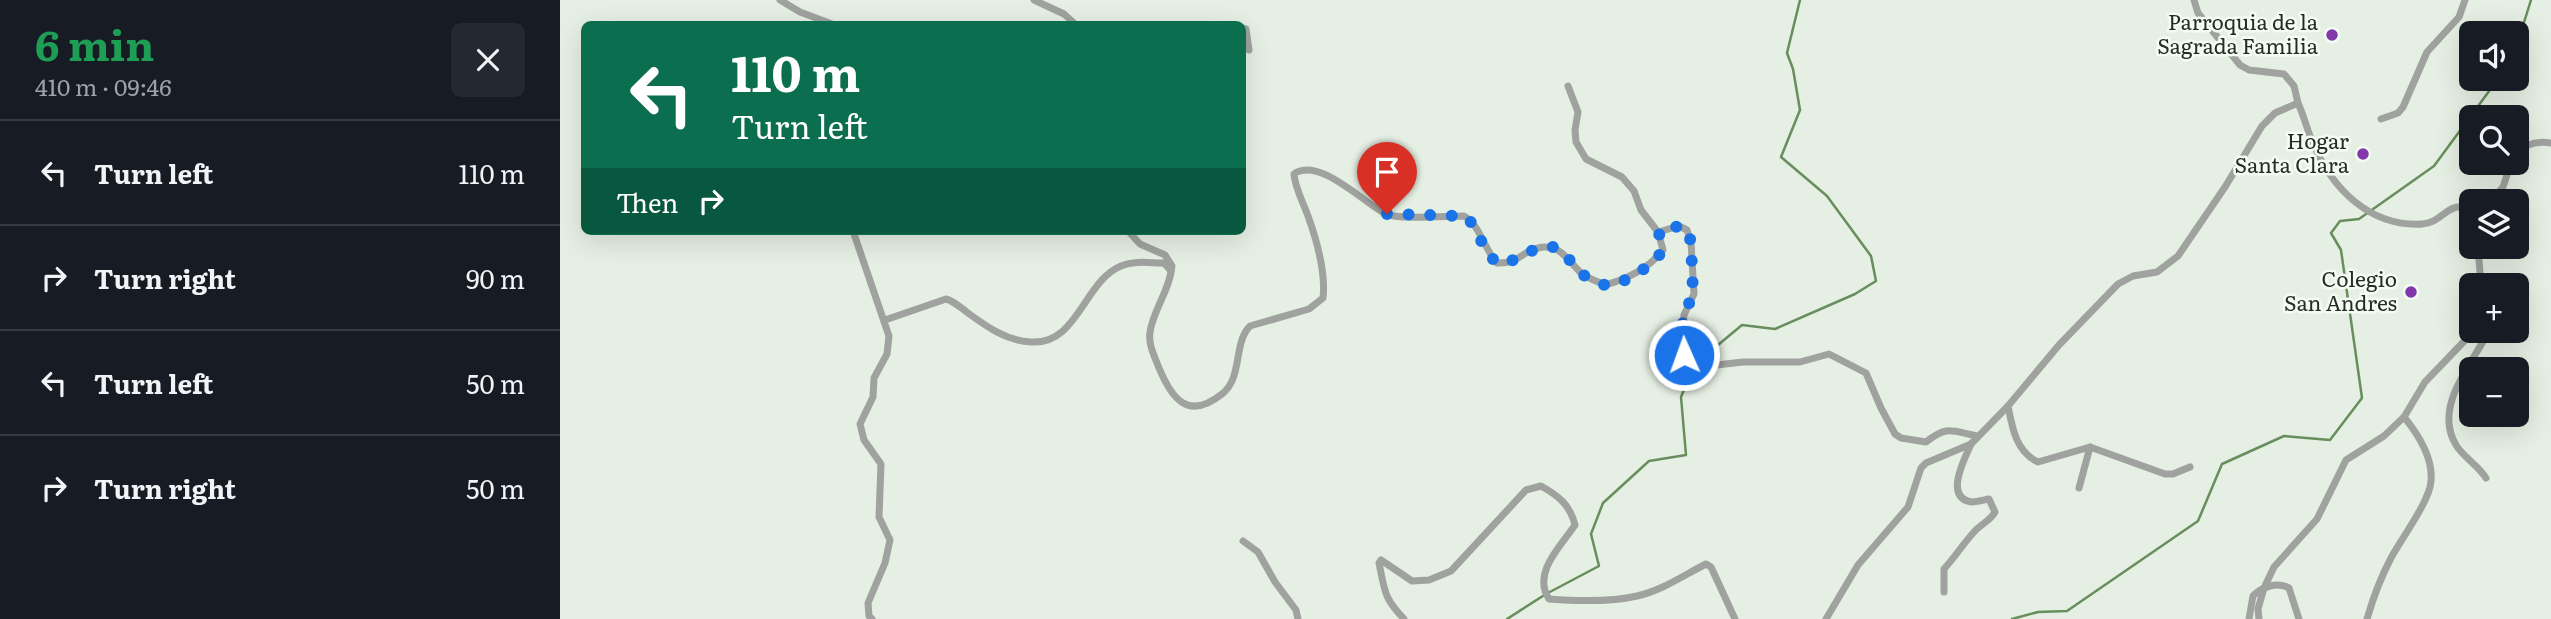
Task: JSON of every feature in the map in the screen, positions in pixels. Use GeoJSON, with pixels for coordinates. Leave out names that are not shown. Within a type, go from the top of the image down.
{"type":"FeatureCollection","features":[{"type":"Feature","properties":{"kind":"street"},"geometry":{"type":"LineString","coordinates":[[780,0],[800,12],[824,21]]}},
{"type":"Feature","properties":{"kind":"street"},"geometry":{"type":"LineString","coordinates":[[1034,0],[1064,14],[1072,21]]}},
{"type":"Feature","properties":{"kind":"street"},"geometry":{"type":"LineString","coordinates":[[2194,0],[2198,13],[2240,65],[2249,70],[2287,76],[2294,86],[2314,146],[2328,170],[2361,207],[2381,219],[2427,224],[2453,207],[2459,207]]}},
{"type":"Feature","properties":{"kind":"street"},"geometry":{"type":"LineString","coordinates":[[2381,119],[2398,113],[2403,107],[2427,52],[2459,17],[2465,0]]}},
{"type":"Feature","properties":{"kind":"street"},"geometry":{"type":"LineString","coordinates":[[1246,29],[1249,50]]}},
{"type":"Feature","properties":{"kind":"street"},"geometry":{"type":"LineString","coordinates":[[1132,235],[1140,244],[1165,255],[1172,266],[1150,331],[1150,345],[1169,391],[1180,402],[1193,406],[1206,404],[1224,393],[1236,370],[1245,331],[1250,326],[1309,309],[1323,298],[1325,281],[1309,219],[1294,181],[1294,174],[1299,170],[1306,169],[1341,182],[1387,214],[1464,216],[1469,219],[1489,255],[1497,263],[1508,263],[1536,248],[1553,247],[1564,253],[1582,274],[1605,285],[1623,280],[1655,260],[1663,250],[1662,241],[1641,210],[1634,191],[1622,177],[1586,159],[1576,142],[1574,130],[1578,112],[1568,86]]}},
{"type":"Feature","properties":{"kind":"street"},"geometry":{"type":"LineString","coordinates":[[1944,592],[1944,569],[1971,535],[1992,518],[1995,512],[1989,499],[1972,502],[1959,492],[1957,476],[1971,444],[2059,345],[2118,284],[2133,276],[2157,272],[2178,256],[2262,126],[2275,113],[2298,103]]}},
{"type":"Feature","properties":{"kind":"street"},"geometry":{"type":"LineString","coordinates":[[2529,144],[2551,143]]}},
{"type":"Feature","properties":{"kind":"street"},"geometry":{"type":"LineString","coordinates":[[1658,232],[1679,226],[1687,230],[1691,242],[1693,294],[1684,315],[1681,333],[1684,355],[1690,363],[1699,366],[1743,362],[1800,362],[1829,354],[1866,373],[1889,426],[1900,438],[1926,442],[1942,430],[1977,436]]}},
{"type":"Feature","properties":{"kind":"street"},"geometry":{"type":"LineString","coordinates":[[854,235],[889,336],[887,354],[874,378],[873,397],[860,424],[864,440],[881,464],[879,517],[890,540],[885,563],[868,603],[867,610],[872,619]]}},
{"type":"Feature","properties":{"kind":"street"},"geometry":{"type":"LineString","coordinates":[[885,320],[946,299],[1004,337],[1032,343],[1052,339],[1068,327],[1108,273],[1118,267],[1130,262],[1164,263],[1172,272]]}},
{"type":"Feature","properties":{"kind":"street"},"geometry":{"type":"LineString","coordinates":[[2259,619],[2258,609],[2264,588],[2274,567],[2317,519],[2346,460],[2384,436],[2404,417],[2425,382],[2462,343]]}},
{"type":"Feature","properties":{"kind":"street"},"geometry":{"type":"LineString","coordinates":[[2482,343],[2453,394],[2449,416],[2455,443],[2486,478]]}},
{"type":"Feature","properties":{"kind":"street"},"geometry":{"type":"LineString","coordinates":[[2008,405],[2020,448],[2038,462],[2090,447],[2165,474],[2173,474],[2190,467]]}},
{"type":"Feature","properties":{"kind":"street"},"geometry":{"type":"LineString","coordinates":[[2367,619],[2372,600],[2391,559],[2431,484],[2431,470],[2424,448],[2404,417]]}},
{"type":"Feature","properties":{"kind":"street"},"geometry":{"type":"LineString","coordinates":[[1826,619],[1858,565],[1908,507],[1921,468],[1926,463],[1971,444]]}},
{"type":"Feature","properties":{"kind":"street"},"geometry":{"type":"LineString","coordinates":[[2079,488],[2090,447]]}},
{"type":"Feature","properties":{"kind":"street"},"geometry":{"type":"LineString","coordinates":[[1405,619],[1385,594],[1379,563],[1381,560],[1412,581],[1429,580],[1451,571],[1526,490],[1541,486],[1559,495],[1572,512],[1575,525],[1550,559],[1542,578],[1543,589],[1549,599],[1572,601],[1636,597],[1706,564],[1711,567],[1735,619]]}},
{"type":"Feature","properties":{"kind":"street"},"geometry":{"type":"LineString","coordinates":[[1243,541],[1258,552],[1275,582],[1296,610],[1298,619]]}},
{"type":"Feature","properties":{"kind":"street"},"geometry":{"type":"LineString","coordinates":[[2249,619],[2253,596],[2264,588],[2279,584],[2289,588],[2299,619]]}},
{"type":"Feature","properties":{"kind":"waterway"},"geometry":{"type":"LineString","coordinates":[[1507,619],[1546,594],[1599,566],[1591,534],[1603,503],[1649,461],[1686,455],[1681,397],[1694,365],[1742,325],[1775,329],[1855,294],[1876,281],[1871,256],[1827,196],[1781,157],[1800,110],[1793,69],[1787,53],[1800,0]]}},
{"type":"Feature","properties":{"kind":"waterway"},"geometry":{"type":"LineString","coordinates":[[2524,21],[2531,0]]}},
{"type":"Feature","properties":{"kind":"waterway"},"geometry":{"type":"LineString","coordinates":[[2012,619],[2038,612],[2067,611],[2198,521],[2222,464],[2284,436],[2330,440],[2362,398],[2341,250],[2331,233],[2340,221],[2359,219],[2434,166],[2489,91]]}},
{"type":"Feature","properties":{"kind":"place","name":"Parroquia de la Sagrada Familia"},"geometry":{"type":"Point","coordinates":[2332,35]}},
{"type":"Feature","properties":{"kind":"place","name":"Hogar Santa Clara"},"geometry":{"type":"Point","coordinates":[2363,154]}},
{"type":"Feature","properties":{"kind":"place","name":"Colegio San Andres"},"geometry":{"type":"Point","coordinates":[2411,292]}},
{"type":"Feature","properties":{"kind":"route"},"geometry":{"type":"LineString","coordinates":[[1387,214],[1464,216],[1469,219],[1489,255],[1497,263],[1508,263],[1526,256],[1536,248],[1553,247],[1564,253],[1582,274],[1605,285],[1623,280],[1655,260],[1663,250],[1658,232],[1679,226],[1687,230],[1691,242],[1693,294],[1684,315],[1681,333],[1684,355]]}}]}
